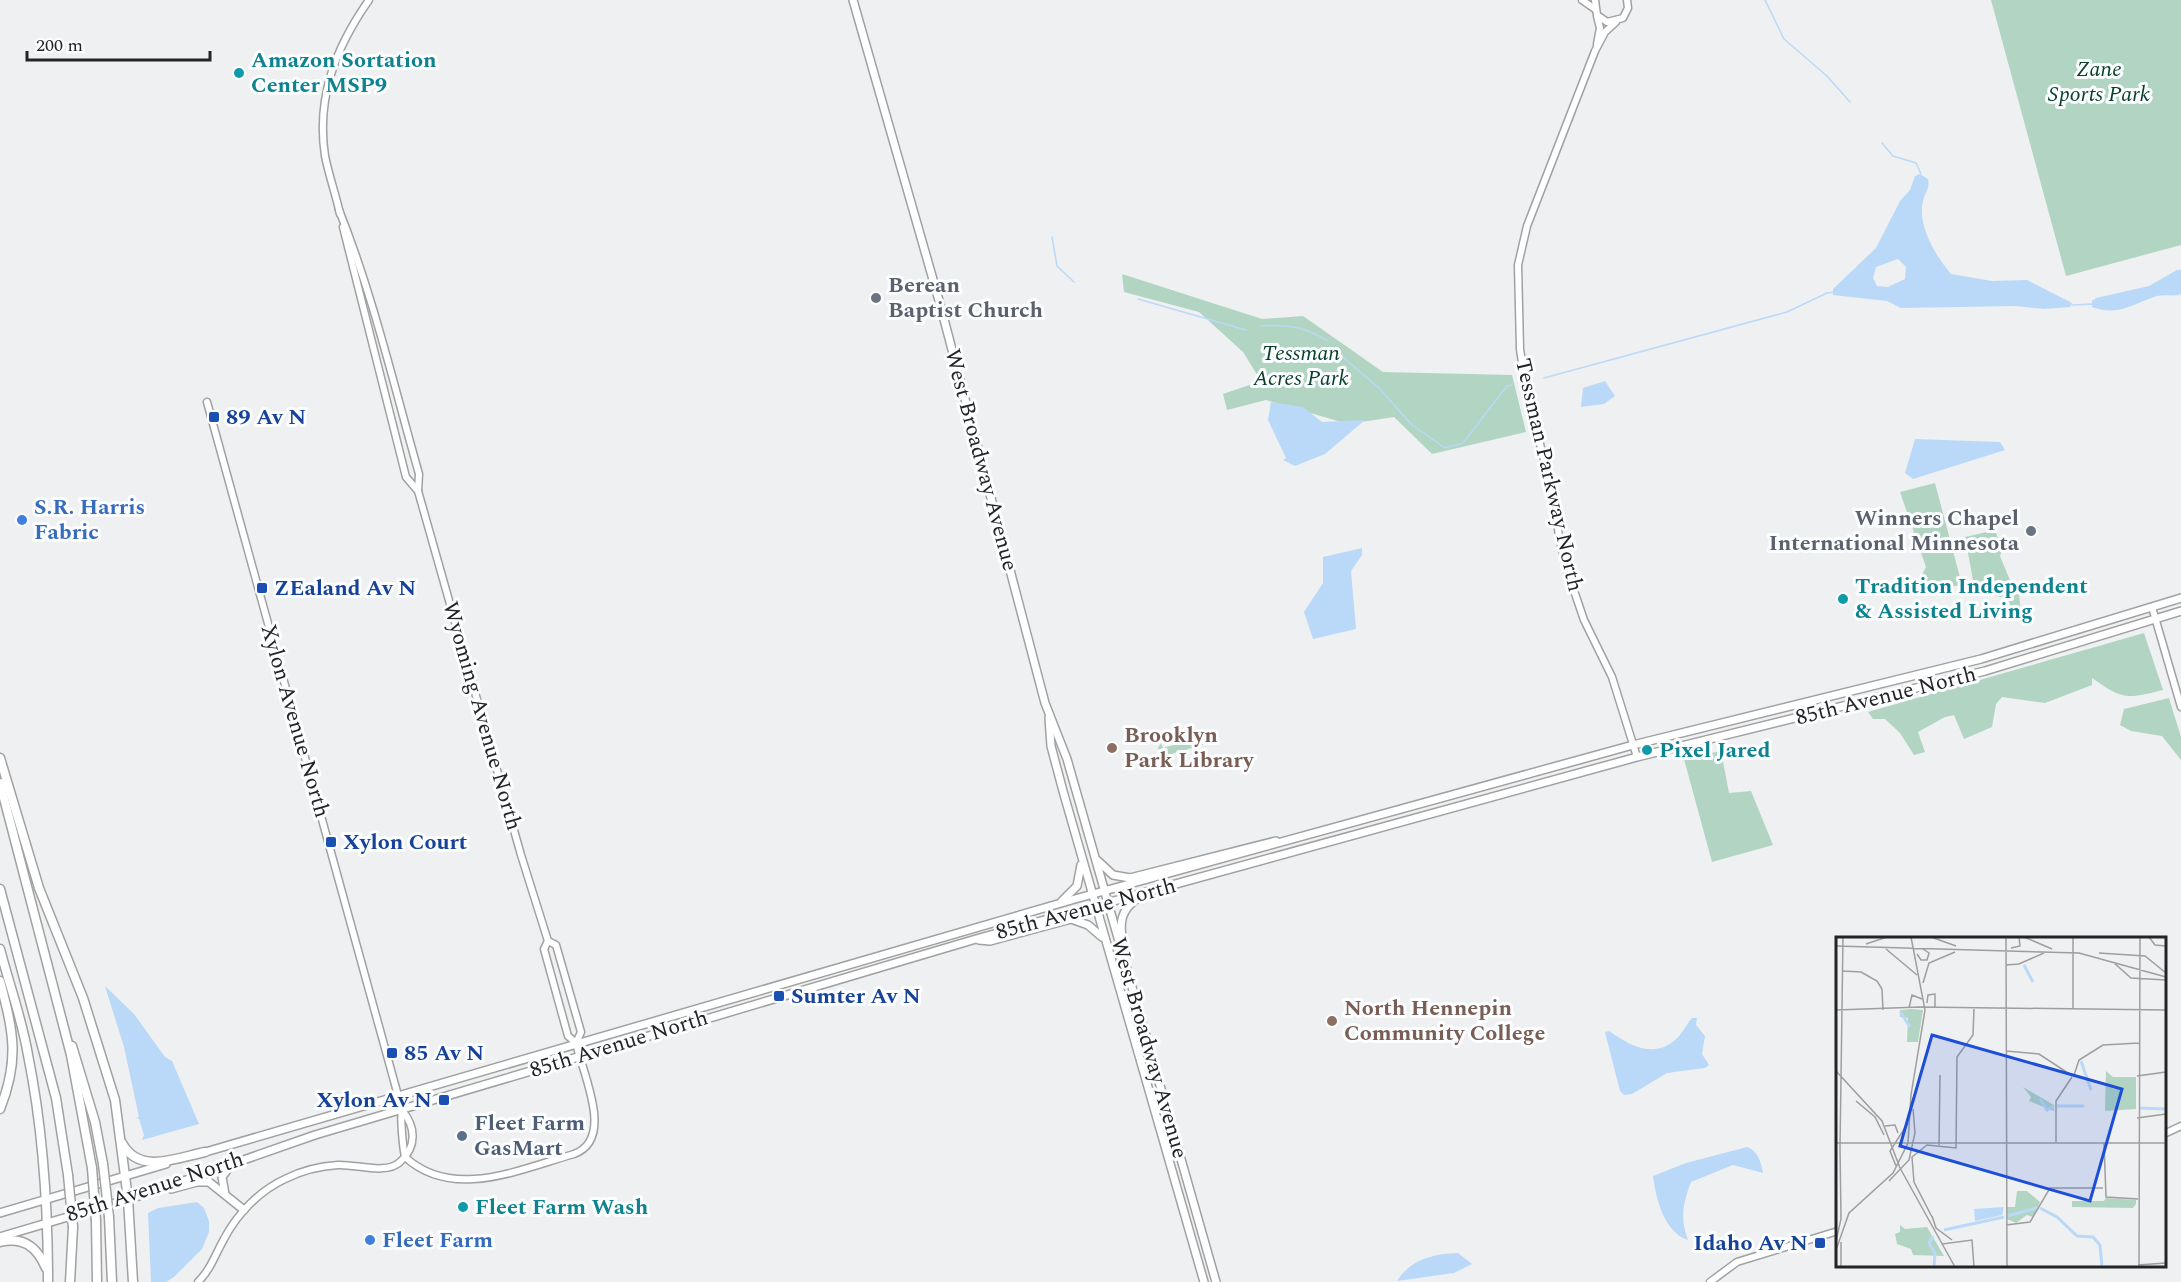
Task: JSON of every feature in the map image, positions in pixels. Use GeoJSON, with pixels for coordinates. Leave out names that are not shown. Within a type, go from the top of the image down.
{"type":"FeatureCollection","features":[{"type":"Feature","properties":{"kind":"highway"},"geometry":{"type":"LineString","coordinates":[[0,758],[39,888],[101,1050],[115,1100],[128,1199],[133,1282]]}},
{"type":"Feature","properties":{"kind":"highway"},"geometry":{"type":"LineString","coordinates":[[0,783],[86,1124],[96,1221],[97,1282]]}},
{"type":"Feature","properties":{"kind":"highway"},"geometry":{"type":"LineString","coordinates":[[0,889],[54,1089],[68,1175],[73,1227],[69,1282]]}},
{"type":"Feature","properties":{"kind":"highway"},"geometry":{"type":"LineString","coordinates":[[0,949],[28,1053],[40,1129],[48,1222],[48,1278]]}},
{"type":"Feature","properties":{"kind":"highway"},"geometry":{"type":"LineString","coordinates":[[0,981],[14,1033],[10,1083],[0,1109]]}},
{"type":"Feature","properties":{"kind":"highway"},"geometry":{"type":"LineString","coordinates":[[61,1020],[79,1062],[103,1164],[109,1217],[112,1282]]}},
{"type":"Feature","properties":{"kind":"highway"},"geometry":{"type":"LineString","coordinates":[[120,1140],[131,1156],[144,1163],[205,1152]]}},
{"type":"Feature","properties":{"kind":"highway"},"geometry":{"type":"LineString","coordinates":[[0,1242],[10,1240],[27,1243],[41,1256],[48,1278]]}},
{"type":"Feature","properties":{"kind":"main road","name":"West Broadway Avenue"},"geometry":{"type":"LineString","coordinates":[[853,0],[940,304],[1048,712],[1055,764],[1104,941],[1204,1282]]}},
{"type":"Feature","properties":{"kind":"main road","name":"85th Avenue North"},"geometry":{"type":"LineString","coordinates":[[0,1213],[1091,894],[1633,745],[1981,659],[2181,598]]}},
{"type":"Feature","properties":{"kind":"main road","name":"85th Avenue North"},"geometry":{"type":"LineString","coordinates":[[0,1237],[158,1190],[233,1163],[402,1110],[976,939],[1637,757],[1985,671],[2181,611]]}},
{"type":"Feature","properties":{"kind":"main road"},"geometry":{"type":"LineString","coordinates":[[1981,659],[1985,671]]}},
{"type":"Feature","properties":{"kind":"main road","name":"West Broadway Avenue"},"geometry":{"type":"LineString","coordinates":[[1048,712],[1061,741],[1216,1282]]}},
{"type":"Feature","properties":{"kind":"main road"},"geometry":{"type":"LineString","coordinates":[[1092,850],[1102,867],[1124,878],[1268,841],[1288,840]]}},
{"type":"Feature","properties":{"kind":"main road"},"geometry":{"type":"LineString","coordinates":[[1060,903],[1079,882],[1080,854]]}},
{"type":"Feature","properties":{"kind":"main road"},"geometry":{"type":"LineString","coordinates":[[1129,979],[1120,921],[1129,904],[1143,893]]}},
{"type":"Feature","properties":{"kind":"main road"},"geometry":{"type":"LineString","coordinates":[[976,939],[990,941],[1071,919],[1088,925],[1104,941]]}},
{"type":"Feature","properties":{"kind":"main road"},"geometry":{"type":"LineString","coordinates":[[228,1199],[222,1188],[222,1177],[233,1163]]}},
{"type":"Feature","properties":{"kind":"main road"},"geometry":{"type":"LineString","coordinates":[[158,1190],[178,1188],[203,1181],[214,1184],[228,1199],[244,1210]]}},
{"type":"Feature","properties":{"kind":"street","name":"Wyoming Avenue North"},"geometry":{"type":"LineString","coordinates":[[369,0],[345,36],[326,93],[324,144],[349,258],[406,477],[418,491]]}},
{"type":"Feature","properties":{"kind":"street"},"geometry":{"type":"LineString","coordinates":[[1582,0],[1607,22],[1616,22]]}},
{"type":"Feature","properties":{"kind":"street","name":"Tessman Parkway North"},"geometry":{"type":"LineString","coordinates":[[1595,0],[1599,28],[1595,51]]}},
{"type":"Feature","properties":{"kind":"street","name":"Tessman Parkway North"},"geometry":{"type":"LineString","coordinates":[[1627,0],[1626,13],[1605,32],[1595,51],[1527,226],[1518,265],[1520,349],[1524,379],[1556,502],[1559,537],[1584,620],[1612,677],[1637,757]]}},
{"type":"Feature","properties":{"kind":"street","name":"Wyoming Avenue North"},"geometry":{"type":"LineString","coordinates":[[339,210],[357,256],[419,474],[418,491],[521,855],[548,941],[544,949],[568,1036],[576,1043],[596,1126],[594,1138],[588,1147],[574,1154],[476,1179],[440,1178],[416,1168],[405,1157]]}},
{"type":"Feature","properties":{"kind":"street","name":"Xylon Avenue North"},"geometry":{"type":"LineString","coordinates":[[207,402],[402,1110],[400,1119],[405,1157]]}},
{"type":"Feature","properties":{"kind":"street"},"geometry":{"type":"LineString","coordinates":[[2152,607],[2181,707]]}},
{"type":"Feature","properties":{"kind":"street","name":"Wyoming Avenue North"},"geometry":{"type":"LineString","coordinates":[[548,941],[556,945],[581,1032],[576,1043]]}},
{"type":"Feature","properties":{"kind":"street"},"geometry":{"type":"LineString","coordinates":[[2166,1133],[2181,1126]]}},
{"type":"Feature","properties":{"kind":"street"},"geometry":{"type":"LineString","coordinates":[[198,1282],[209,1270],[229,1230],[244,1210],[272,1186],[310,1169],[339,1164],[388,1167],[398,1164],[405,1157]]}},
{"type":"Feature","properties":{"kind":"street"},"geometry":{"type":"LineString","coordinates":[[1710,1282],[1737,1262],[1836,1232]]}},
{"type":"Feature","properties":{"kind":"green space","name":"Zane Sports Park"},"geometry":{"type":"Polygon","coordinates":[[[1991,0],[2181,0],[2181,245],[2066,276],[1991,0]]]}},
{"type":"Feature","properties":{"kind":"green space","name":"Tessman Acres Park"},"geometry":{"type":"Polygon","coordinates":[[[1122,274],[1262,319],[1303,316],[1383,372],[1512,375],[1526,432],[1432,454],[1394,417],[1348,424],[1266,400],[1227,410],[1223,394],[1261,381],[1243,352],[1199,312],[1124,292],[1122,274]]]}},
{"type":"Feature","properties":{"kind":"green space"},"geometry":{"type":"Polygon","coordinates":[[[1935,483],[1962,585],[1917,585],[1926,567],[1900,492],[1935,483]]]}},
{"type":"Feature","properties":{"kind":"green space"},"geometry":{"type":"Polygon","coordinates":[[[1995,530],[2002,550],[2000,556],[2014,590],[2019,594],[2021,612],[2013,614],[2008,598],[1995,596],[1974,585],[1965,537],[1995,530]]]}},
{"type":"Feature","properties":{"kind":"green space"},"geometry":{"type":"Polygon","coordinates":[[[2144,633],[2163,690],[2126,696],[2092,678],[2092,685],[2045,703],[2002,697],[1996,704],[1992,727],[1964,739],[1954,715],[1945,717],[1918,732],[1925,752],[1914,755],[1900,733],[1885,719],[1873,719],[1868,712],[2144,633]]]}},
{"type":"Feature","properties":{"kind":"green space"},"geometry":{"type":"Polygon","coordinates":[[[2169,698],[2181,737],[2181,760],[2162,736],[2131,731],[2120,725],[2124,709],[2169,698]]]}},
{"type":"Feature","properties":{"kind":"green space"},"geometry":{"type":"Polygon","coordinates":[[[1206,736],[1209,743],[1161,757],[1158,748],[1161,743],[1163,748],[1206,736]]]}},
{"type":"Feature","properties":{"kind":"green space"},"geometry":{"type":"Polygon","coordinates":[[[1721,751],[1729,793],[1751,791],[1773,845],[1712,862],[1684,759],[1721,751]]]}},
{"type":"Feature","properties":{"kind":"water"},"geometry":{"type":"Polygon","coordinates":[[[1920,174],[1928,179],[1922,211],[1925,230],[1939,259],[1951,274],[1992,281],[2027,280],[2072,303],[2070,307],[2044,309],[2016,306],[1901,308],[1887,301],[1833,295],[1833,289],[1876,248],[1900,201],[1910,190],[1915,176],[1920,174]],[[1898,259],[1876,267],[1873,278],[1877,286],[1888,287],[1905,279],[1906,267],[1898,259]]]}},
{"type":"Feature","properties":{"kind":"water"},"geometry":{"type":"Polygon","coordinates":[[[2181,270],[2181,294],[2157,296],[2119,310],[2102,310],[2092,307],[2092,301],[2096,298],[2149,286],[2181,270]]]}},
{"type":"Feature","properties":{"kind":"water"},"geometry":{"type":"Polygon","coordinates":[[[1605,381],[1615,396],[1604,404],[1581,407],[1583,388],[1605,381]]]}},
{"type":"Feature","properties":{"kind":"water"},"geometry":{"type":"Polygon","coordinates":[[[1271,402],[1303,407],[1322,422],[1365,420],[1325,454],[1295,466],[1283,460],[1286,458],[1268,420],[1271,402]]]}},
{"type":"Feature","properties":{"kind":"water"},"geometry":{"type":"Polygon","coordinates":[[[1915,439],[2000,442],[2005,450],[1913,479],[1905,473],[1915,439]]]}},
{"type":"Feature","properties":{"kind":"water"},"geometry":{"type":"Polygon","coordinates":[[[1362,548],[1362,555],[1351,571],[1356,629],[1313,639],[1304,612],[1323,583],[1323,557],[1362,548]]]}},
{"type":"Feature","properties":{"kind":"water"},"geometry":{"type":"Polygon","coordinates":[[[105,986],[134,1014],[165,1057],[172,1061],[199,1124],[142,1140],[144,1135],[139,1119],[136,1118],[139,1117],[124,1047],[105,986]]]}},
{"type":"Feature","properties":{"kind":"water"},"geometry":{"type":"Polygon","coordinates":[[[1692,1018],[1697,1018],[1696,1025],[1705,1036],[1702,1054],[1709,1065],[1705,1068],[1667,1073],[1632,1094],[1624,1095],[1620,1091],[1605,1032],[1609,1031],[1640,1048],[1657,1049],[1677,1039],[1692,1018]]]}},
{"type":"Feature","properties":{"kind":"water"},"geometry":{"type":"Polygon","coordinates":[[[1747,1147],[1756,1154],[1763,1173],[1733,1165],[1691,1182],[1684,1211],[1684,1225],[1688,1240],[1680,1236],[1673,1230],[1663,1214],[1656,1195],[1653,1176],[1686,1163],[1747,1147]]]}},
{"type":"Feature","properties":{"kind":"water"},"geometry":{"type":"Polygon","coordinates":[[[197,1202],[204,1208],[209,1221],[209,1232],[202,1249],[174,1277],[166,1282],[151,1282],[148,1213],[158,1208],[197,1202]]]}},
{"type":"Feature","properties":{"kind":"water"},"geometry":{"type":"Polygon","coordinates":[[[1458,1253],[1472,1264],[1454,1273],[1397,1281],[1409,1267],[1423,1259],[1458,1253]]]}},
{"type":"Feature","properties":{"kind":"waterway"},"geometry":{"type":"LineString","coordinates":[[1765,0],[1784,39],[1827,76],[1850,102]]}},
{"type":"Feature","properties":{"kind":"waterway"},"geometry":{"type":"LineString","coordinates":[[1882,143],[1893,156],[1916,163],[1921,174]]}},
{"type":"Feature","properties":{"kind":"waterway"},"geometry":{"type":"LineString","coordinates":[[1052,237],[1057,266],[1074,282]]}},
{"type":"Feature","properties":{"kind":"waterway"},"geometry":{"type":"LineString","coordinates":[[1544,378],[1787,312],[1827,293],[1835,292]]}},
{"type":"Feature","properties":{"kind":"waterway"},"geometry":{"type":"LineString","coordinates":[[1138,299],[1246,330]]}},
{"type":"Feature","properties":{"kind":"waterway"},"geometry":{"type":"LineString","coordinates":[[2072,305],[2094,304]]}},
{"type":"Feature","properties":{"kind":"waterway"},"geometry":{"type":"LineString","coordinates":[[1261,326],[1296,328],[1312,332],[1328,341]]}},
{"type":"Feature","properties":{"kind":"waterway"},"geometry":{"type":"LineString","coordinates":[[1338,353],[1379,388],[1411,424],[1445,448],[1463,443],[1507,386],[1512,385]]}},
{"type":"Feature","properties":{"kind":"place","name":"Amazon Sortation Center MSP9"},"geometry":{"type":"Point","coordinates":[239,73]}},
{"type":"Feature","properties":{"kind":"place","name":"Berean Baptist Church"},"geometry":{"type":"Point","coordinates":[876,298]}},
{"type":"Feature","properties":{"kind":"place","name":"89 Av N"},"geometry":{"type":"Point","coordinates":[214,417]}},
{"type":"Feature","properties":{"kind":"place","name":"S.R. Harris Fabric"},"geometry":{"type":"Point","coordinates":[22,520]}},
{"type":"Feature","properties":{"kind":"place","name":"Winners Chapel International Minnesota"},"geometry":{"type":"Point","coordinates":[2031,531]}},
{"type":"Feature","properties":{"kind":"place","name":"ZEaland Av N"},"geometry":{"type":"Point","coordinates":[262,588]}},
{"type":"Feature","properties":{"kind":"place","name":"Tradition Independent & Assisted Living"},"geometry":{"type":"Point","coordinates":[1843,599]}},
{"type":"Feature","properties":{"kind":"place","name":"Brooklyn Park Library"},"geometry":{"type":"Point","coordinates":[1112,748]}},
{"type":"Feature","properties":{"kind":"place","name":"Pixel Jared"},"geometry":{"type":"Point","coordinates":[1647,750]}},
{"type":"Feature","properties":{"kind":"place","name":"Xylon Court"},"geometry":{"type":"Point","coordinates":[331,842]}},
{"type":"Feature","properties":{"kind":"place","name":"Sumter Av N"},"geometry":{"type":"Point","coordinates":[779,996]}},
{"type":"Feature","properties":{"kind":"place","name":"North Hennepin Community College"},"geometry":{"type":"Point","coordinates":[1332,1021]}},
{"type":"Feature","properties":{"kind":"place","name":"85 Av N"},"geometry":{"type":"Point","coordinates":[392,1053]}},
{"type":"Feature","properties":{"kind":"place","name":"Xylon Av N"},"geometry":{"type":"Point","coordinates":[444,1100]}},
{"type":"Feature","properties":{"kind":"place","name":"Fleet Farm GasMart"},"geometry":{"type":"Point","coordinates":[462,1136]}},
{"type":"Feature","properties":{"kind":"place","name":"Fleet Farm Wash"},"geometry":{"type":"Point","coordinates":[463,1207]}},
{"type":"Feature","properties":{"kind":"place","name":"Fleet Farm"},"geometry":{"type":"Point","coordinates":[370,1240]}},
{"type":"Feature","properties":{"kind":"place","name":"Idaho Av N"},"geometry":{"type":"Point","coordinates":[1820,1243]}}]}
